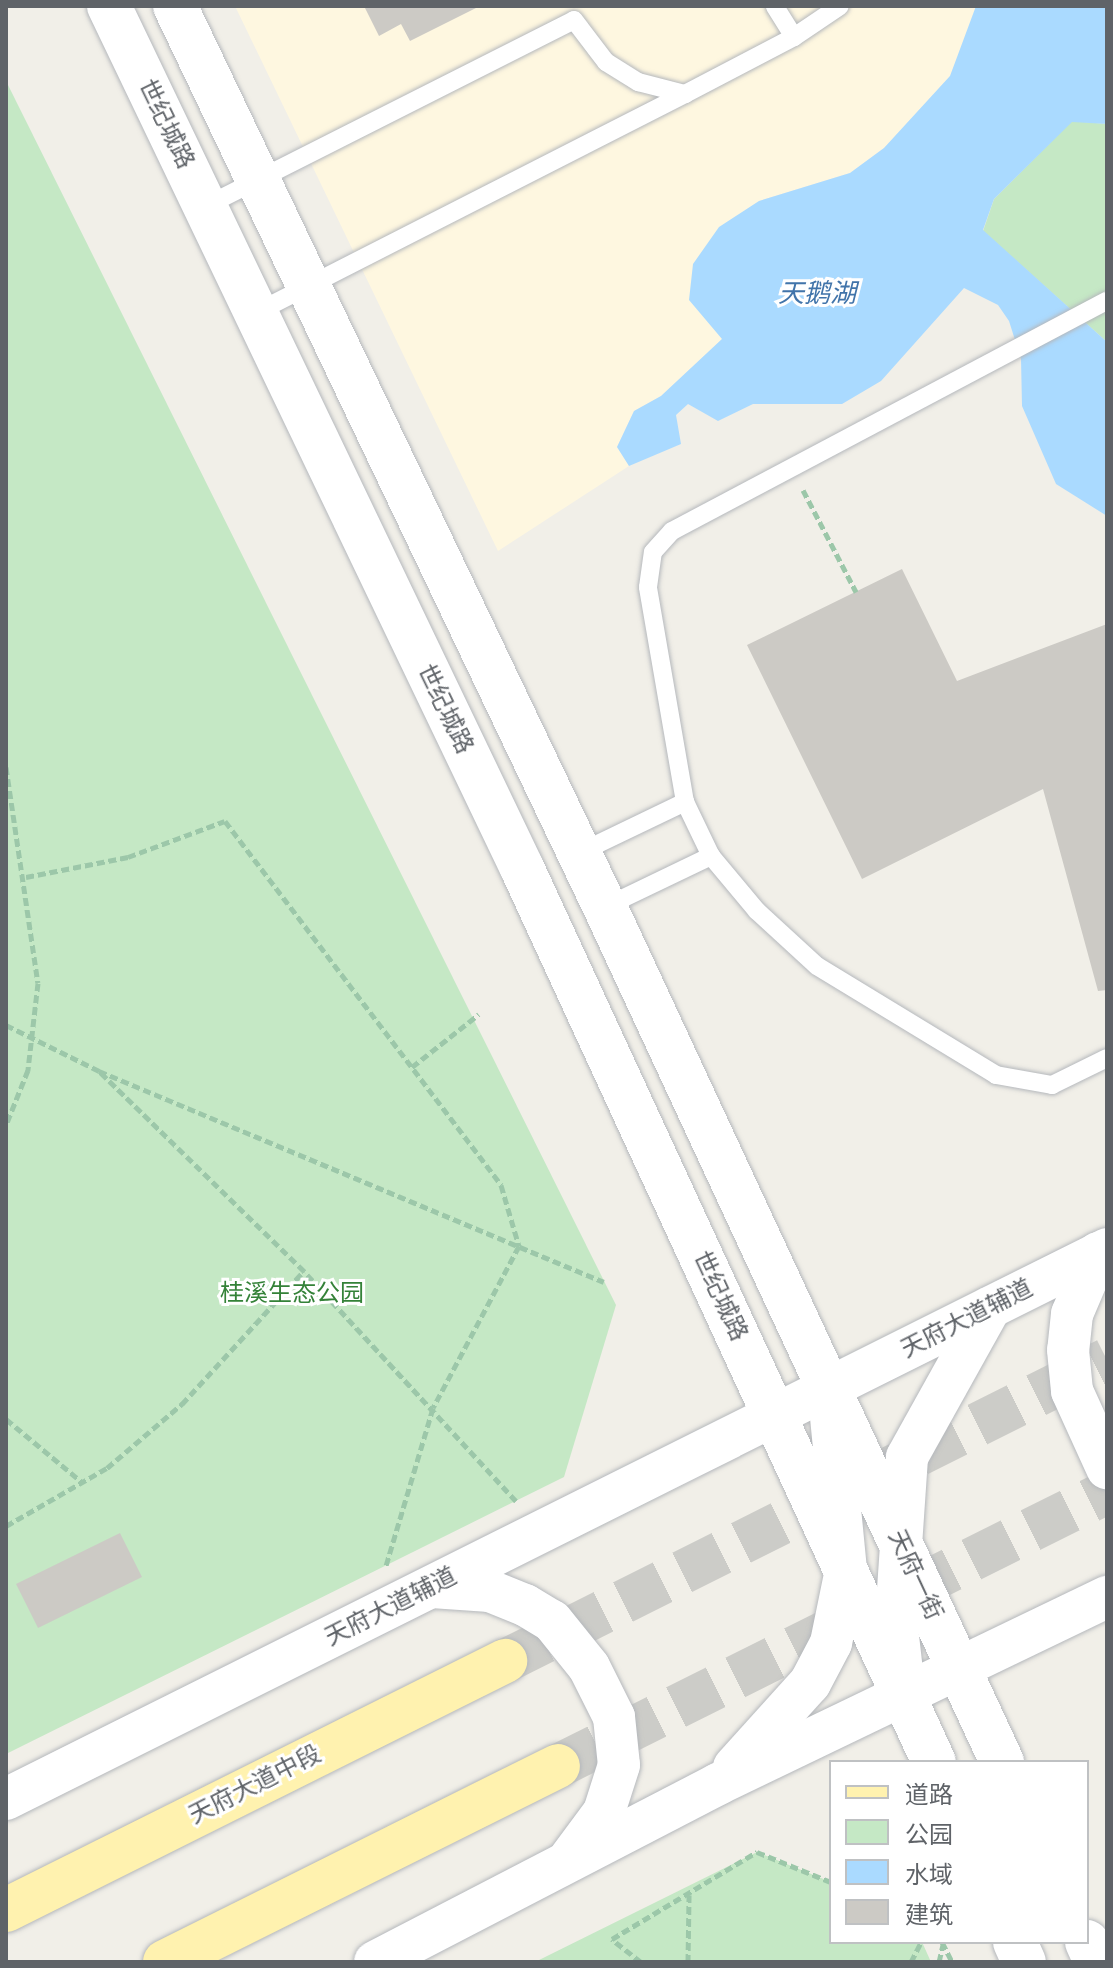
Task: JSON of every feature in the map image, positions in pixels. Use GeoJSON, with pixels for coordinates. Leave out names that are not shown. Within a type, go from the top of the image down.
{"type":"FeatureCollection","features":[{"type":"Feature","properties":{"kind":"main road","name":"世纪城路"},"geometry":{"type":"LineString","coordinates":[[109,6],[257,312],[776,1415]]}},
{"type":"Feature","properties":{"kind":"main road"},"geometry":{"type":"LineString","coordinates":[[175,6],[605,907],[827,1389]]}},
{"type":"Feature","properties":{"kind":"main road","name":"天府一街"},"geometry":{"type":"LineString","coordinates":[[827,1389],[1001,1760]]}},
{"type":"Feature","properties":{"kind":"main road"},"geometry":{"type":"LineString","coordinates":[[776,1415],[933,1760]]}},
{"type":"Feature","properties":{"kind":"main road","name":"天府大道中段"},"geometry":{"type":"LineString","coordinates":[[6,1910],[505,1661]]}},
{"type":"Feature","properties":{"kind":"main road"},"geometry":{"type":"LineString","coordinates":[[165,1962],[558,1766]]}},
{"type":"Feature","properties":{"kind":"street","name":"天府大道辅道"},"geometry":{"type":"LineString","coordinates":[[6,1799],[1103,1251]]}},
{"type":"Feature","properties":{"kind":"street"},"geometry":{"type":"LineString","coordinates":[[1103,1251],[1072,1314],[1068,1350],[1072,1391],[1107,1468]]}},
{"type":"Feature","properties":{"kind":"street"},"geometry":{"type":"LineString","coordinates":[[905,1698],[896,1619],[907,1457],[990,1308]]}},
{"type":"Feature","properties":{"kind":"street"},"geometry":{"type":"LineString","coordinates":[[718,1784],[810,1683],[831,1643],[846,1570],[827,1389]]}},
{"type":"Feature","properties":{"kind":"street"},"geometry":{"type":"LineString","coordinates":[[430,1587],[490,1591],[552,1621],[589,1667],[614,1717],[619,1765],[604,1812],[562,1869]]}},
{"type":"Feature","properties":{"kind":"street"},"geometry":{"type":"LineString","coordinates":[[375,1962],[562,1869],[718,1784],[905,1698],[1107,1597]]}},
{"type":"Feature","properties":{"kind":"lane"},"geometry":{"type":"LineString","coordinates":[[775,6],[794,37]]}},
{"type":"Feature","properties":{"kind":"lane"},"geometry":{"type":"LineString","coordinates":[[257,312],[794,37],[840,6]]}},
{"type":"Feature","properties":{"kind":"lane"},"geometry":{"type":"LineString","coordinates":[[205,206],[570,13],[606,62],[638,82],[685,94]]}},
{"type":"Feature","properties":{"kind":"lane"},"geometry":{"type":"LineString","coordinates":[[1107,301],[672,531],[647,567],[685,802],[711,856],[757,911],[817,966],[996,1075],[1052,1085],[1107,1058]]}},
{"type":"Feature","properties":{"kind":"lane"},"geometry":{"type":"LineString","coordinates":[[579,853],[685,802]]}},
{"type":"Feature","properties":{"kind":"lane"},"geometry":{"type":"LineString","coordinates":[[605,907],[711,856]]}},
{"type":"Feature","properties":{"kind":"path"},"geometry":{"type":"LineString","coordinates":[[793,469],[856,592]]}},
{"type":"Feature","properties":{"kind":"path"},"geometry":{"type":"LineString","coordinates":[[6,767],[26,877],[38,983],[28,1070],[6,1125]]}},
{"type":"Feature","properties":{"kind":"path"},"geometry":{"type":"LineString","coordinates":[[26,877],[128,857],[225,821],[501,1185],[519,1246],[433,1408],[386,1566]]}},
{"type":"Feature","properties":{"kind":"path"},"geometry":{"type":"LineString","coordinates":[[412,1067],[479,1014]]}},
{"type":"Feature","properties":{"kind":"path"},"geometry":{"type":"LineString","coordinates":[[6,1025],[99,1071],[604,1282]]}},
{"type":"Feature","properties":{"kind":"path"},"geometry":{"type":"LineString","coordinates":[[99,1071],[304,1271],[519,1500]]}},
{"type":"Feature","properties":{"kind":"path"},"geometry":{"type":"LineString","coordinates":[[6,1526],[83,1483],[182,1404],[304,1271]]}},
{"type":"Feature","properties":{"kind":"path"},"geometry":{"type":"LineString","coordinates":[[6,1419],[83,1483]]}},
{"type":"Feature","properties":{"kind":"path"},"geometry":{"type":"LineString","coordinates":[[641,1962],[612,1939],[757,1852],[829,1881]]}},
{"type":"Feature","properties":{"kind":"path"},"geometry":{"type":"LineString","coordinates":[[688,1962],[689,1894]]}},
{"type":"Feature","properties":{"kind":"path"},"geometry":{"type":"LineString","coordinates":[[911,1962],[920,1944]]}},
{"type":"Feature","properties":{"kind":"shaded area"},"geometry":{"type":"Polygon","coordinates":[[[235,6],[976,6],[976,11],[950,76],[884,148],[850,173],[759,201],[722,339],[661,396],[634,411],[617,447],[629,466],[498,551],[235,6]]]}},
{"type":"Feature","properties":{"kind":"green space","name":"桂溪生态公园"},"geometry":{"type":"Polygon","coordinates":[[[6,81],[616,1305],[564,1477],[6,1754],[6,81]]]}},
{"type":"Feature","properties":{"kind":"green space"},"geometry":{"type":"Polygon","coordinates":[[[1072,121],[1107,124],[1107,342],[983,231],[994,199],[1072,121]]]}},
{"type":"Feature","properties":{"kind":"green space"},"geometry":{"type":"Polygon","coordinates":[[[757,1852],[829,1881],[829,1944],[923,1944],[931,1962],[535,1962],[757,1852]]]}},
{"type":"Feature","properties":{"kind":"water","name":"天鹅湖"},"geometry":{"type":"Polygon","coordinates":[[[976,6],[1107,6],[1107,124],[1072,122],[994,199],[983,230],[1107,342],[1107,516],[1056,484],[1022,406],[1021,359],[1009,321],[998,305],[964,288],[881,381],[842,404],[753,404],[718,421],[688,404],[676,415],[681,444],[629,466],[617,447],[634,411],[661,396],[722,339],[689,300],[693,264],[719,227],[759,201],[850,173],[884,148],[950,76],[976,6]]]}},
{"type":"Feature","properties":{"kind":"building"},"geometry":{"type":"Polygon","coordinates":[[[364,6],[480,6],[410,41],[401,24],[379,36],[364,6]]]}},
{"type":"Feature","properties":{"kind":"building"},"geometry":{"type":"Polygon","coordinates":[[[902,569],[957,681],[1107,624],[1107,990],[1098,991],[1043,789],[862,879],[747,645],[902,569]]]}},
{"type":"Feature","properties":{"kind":"building"},"geometry":{"type":"Polygon","coordinates":[[[120,1533],[142,1577],[38,1628],[16,1584],[120,1533]]]}},
{"type":"Feature","properties":{"kind":"tunnel"},"geometry":{"type":"LineString","coordinates":[[505,1661],[1107,1360]]}},
{"type":"Feature","properties":{"kind":"tunnel"},"geometry":{"type":"LineString","coordinates":[[558,1766],[1107,1492]]}}]}
